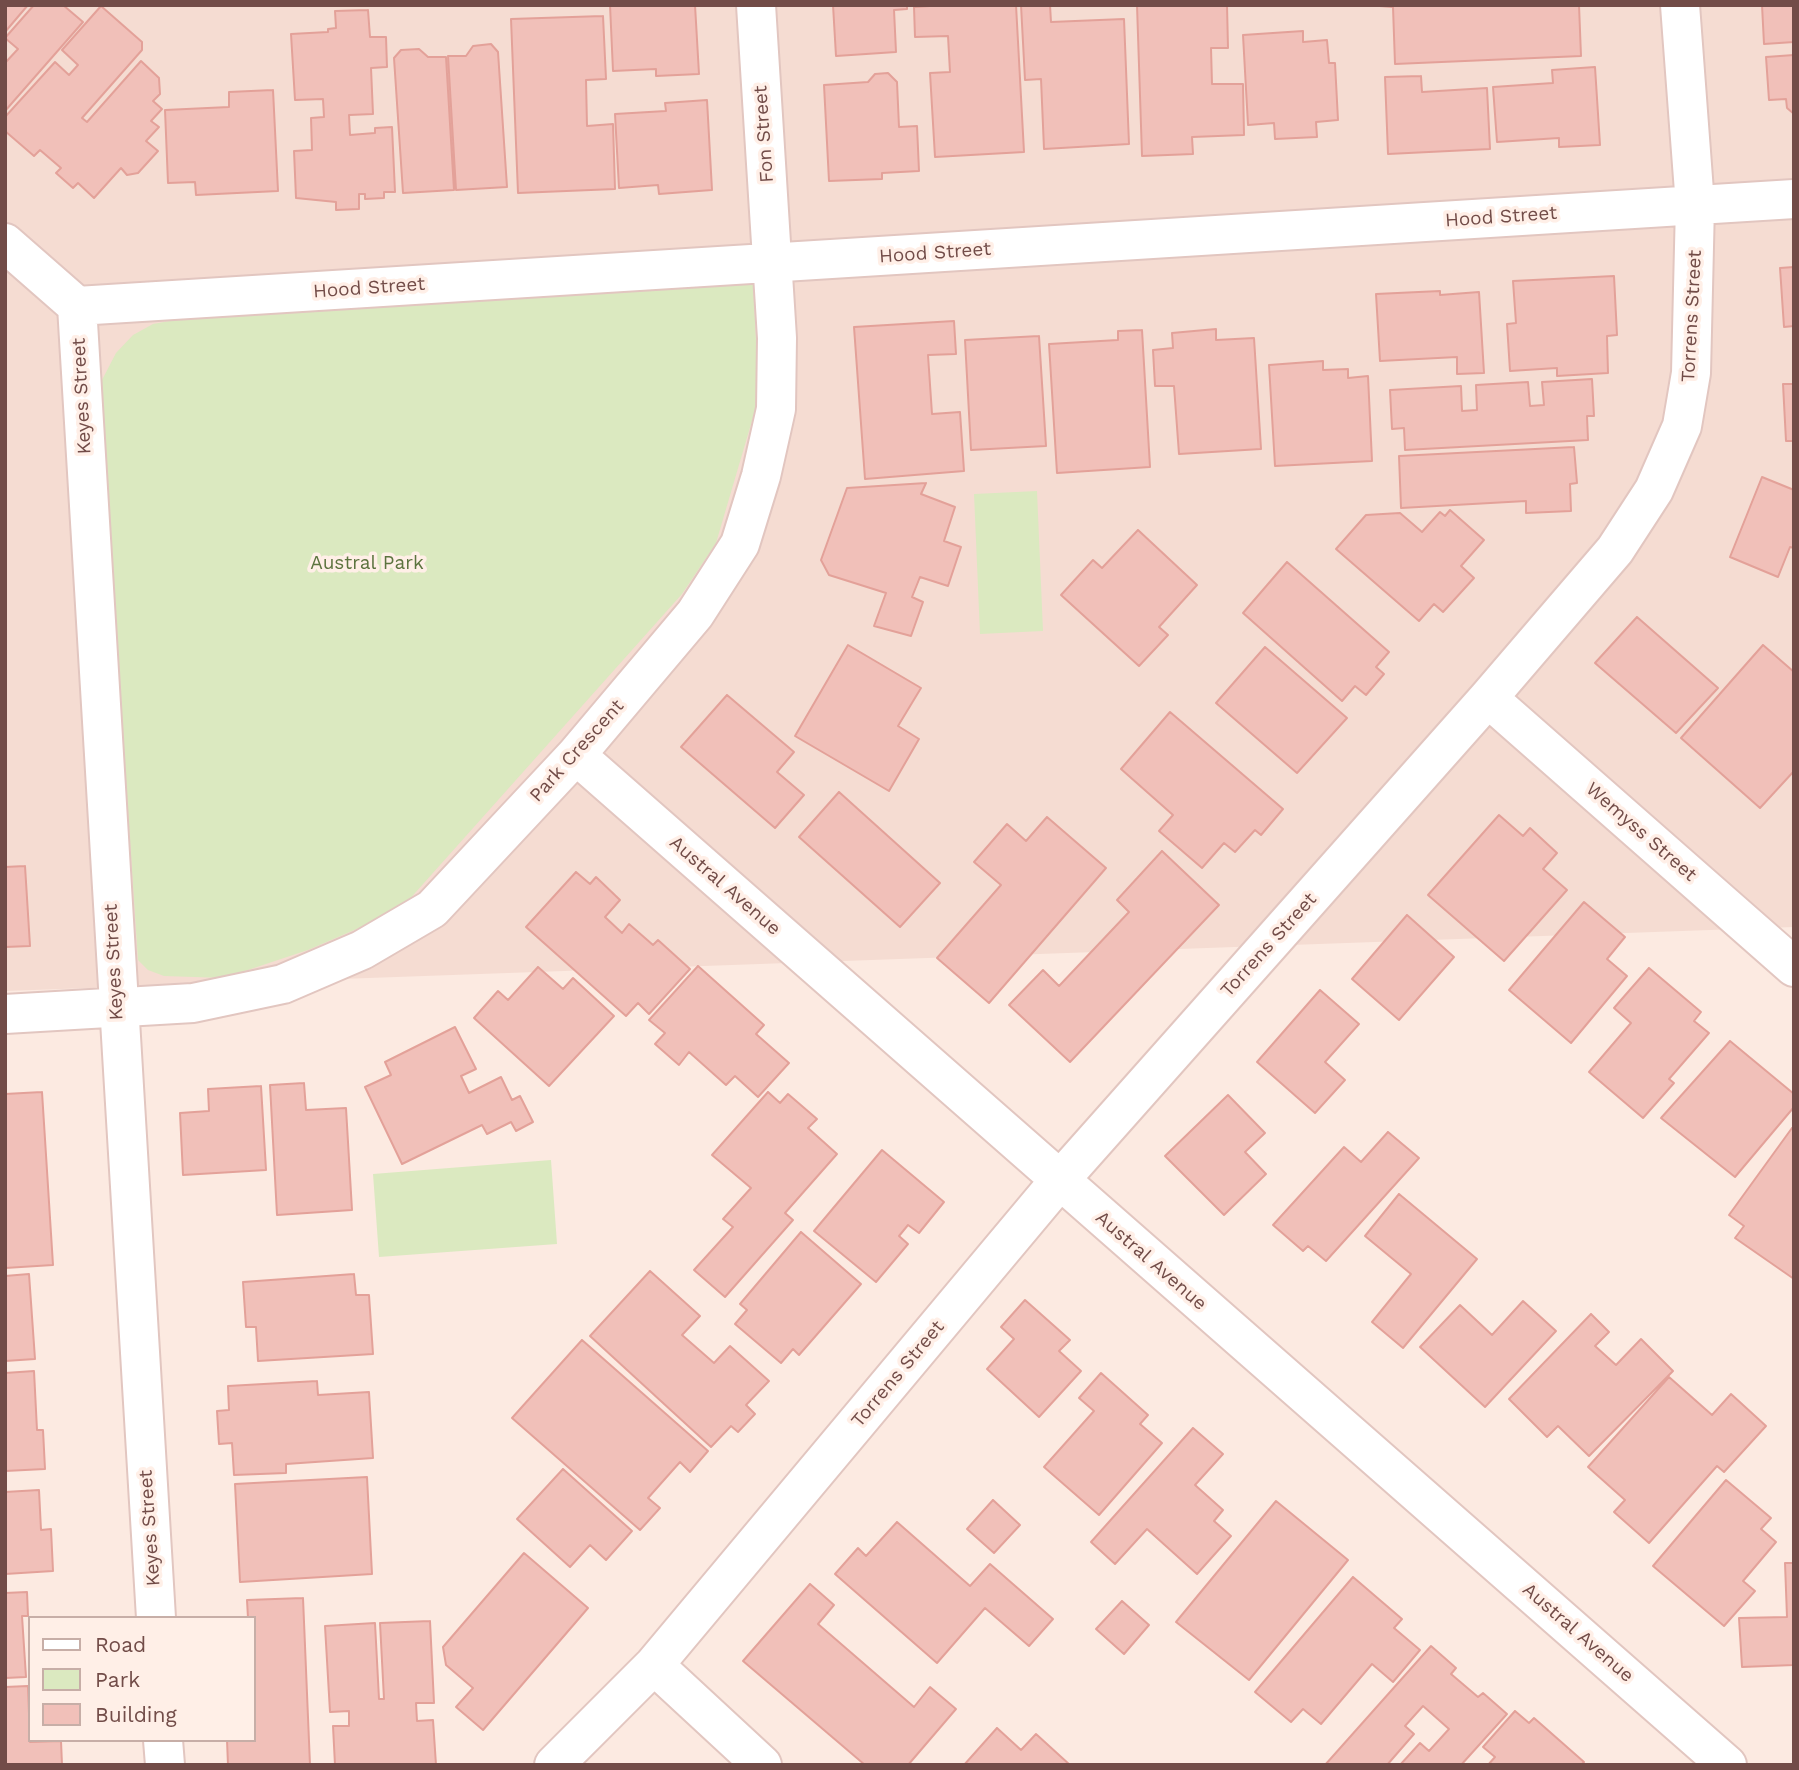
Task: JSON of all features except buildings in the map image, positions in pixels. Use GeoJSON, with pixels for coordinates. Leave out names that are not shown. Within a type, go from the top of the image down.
{"type":"FeatureCollection","features":[{"type":"Feature","properties":{"kind":"street","name":"Fon Street"},"geometry":{"type":"LineString","coordinates":[[756,5],[772,262]]}},
{"type":"Feature","properties":{"kind":"street","name":"Torrens Street"},"geometry":{"type":"LineString","coordinates":[[554,1765],[654,1665],[1059,1181],[1488,698],[1615,550],[1654,490],[1682,426],[1691,373],[1695,205],[1680,5]]}},
{"type":"Feature","properties":{"kind":"street","name":"Hood Street"},"geometry":{"type":"LineString","coordinates":[[77,306],[1794,199]]}},
{"type":"Feature","properties":{"kind":"street"},"geometry":{"type":"LineString","coordinates":[[5,243],[77,306]]}},
{"type":"Feature","properties":{"kind":"street","name":"Park Crescent"},"geometry":{"type":"LineString","coordinates":[[5,1014],[193,1003],[283,984],[362,950],[432,909],[576,755],[695,614],[740,544],[761,476],[776,409],[777,338],[772,262]]}},
{"type":"Feature","properties":{"kind":"street","name":"Keyes Street"},"geometry":{"type":"LineString","coordinates":[[77,306],[117,1008],[156,1616]]}},
{"type":"Feature","properties":{"kind":"street","name":"Wemyss Street"},"geometry":{"type":"LineString","coordinates":[[1488,698],[1794,967]]}},
{"type":"Feature","properties":{"kind":"street","name":"Austral Avenue"},"geometry":{"type":"LineString","coordinates":[[576,755],[1727,1765]]}},
{"type":"Feature","properties":{"kind":"street"},"geometry":{"type":"LineString","coordinates":[[654,1665],[762,1765]]}},
{"type":"Feature","properties":{"kind":"street"},"geometry":{"type":"LineString","coordinates":[[163,1742],[165,1765]]}},
{"type":"Feature","properties":{"kind":"shaded area"},"geometry":{"type":"Polygon","coordinates":[[[5,5],[1794,5],[1794,927],[5,991],[5,5]]]}},
{"type":"Feature","properties":{"kind":"green space","name":"Austral Park"},"geometry":{"type":"Polygon","coordinates":[[[753,282],[759,397],[716,543],[682,594],[407,902],[359,928],[308,950],[224,978],[164,976],[148,970],[138,960],[100,395],[102,380],[116,353],[133,335],[153,324],[197,316],[753,282]]]}},
{"type":"Feature","properties":{"kind":"green space"},"geometry":{"type":"Polygon","coordinates":[[[1037,491],[1043,631],[980,634],[974,494],[1037,491]]]}},
{"type":"Feature","properties":{"kind":"green space"},"geometry":{"type":"Polygon","coordinates":[[[551,1160],[557,1244],[379,1257],[373,1174],[551,1160]]]}}]}
